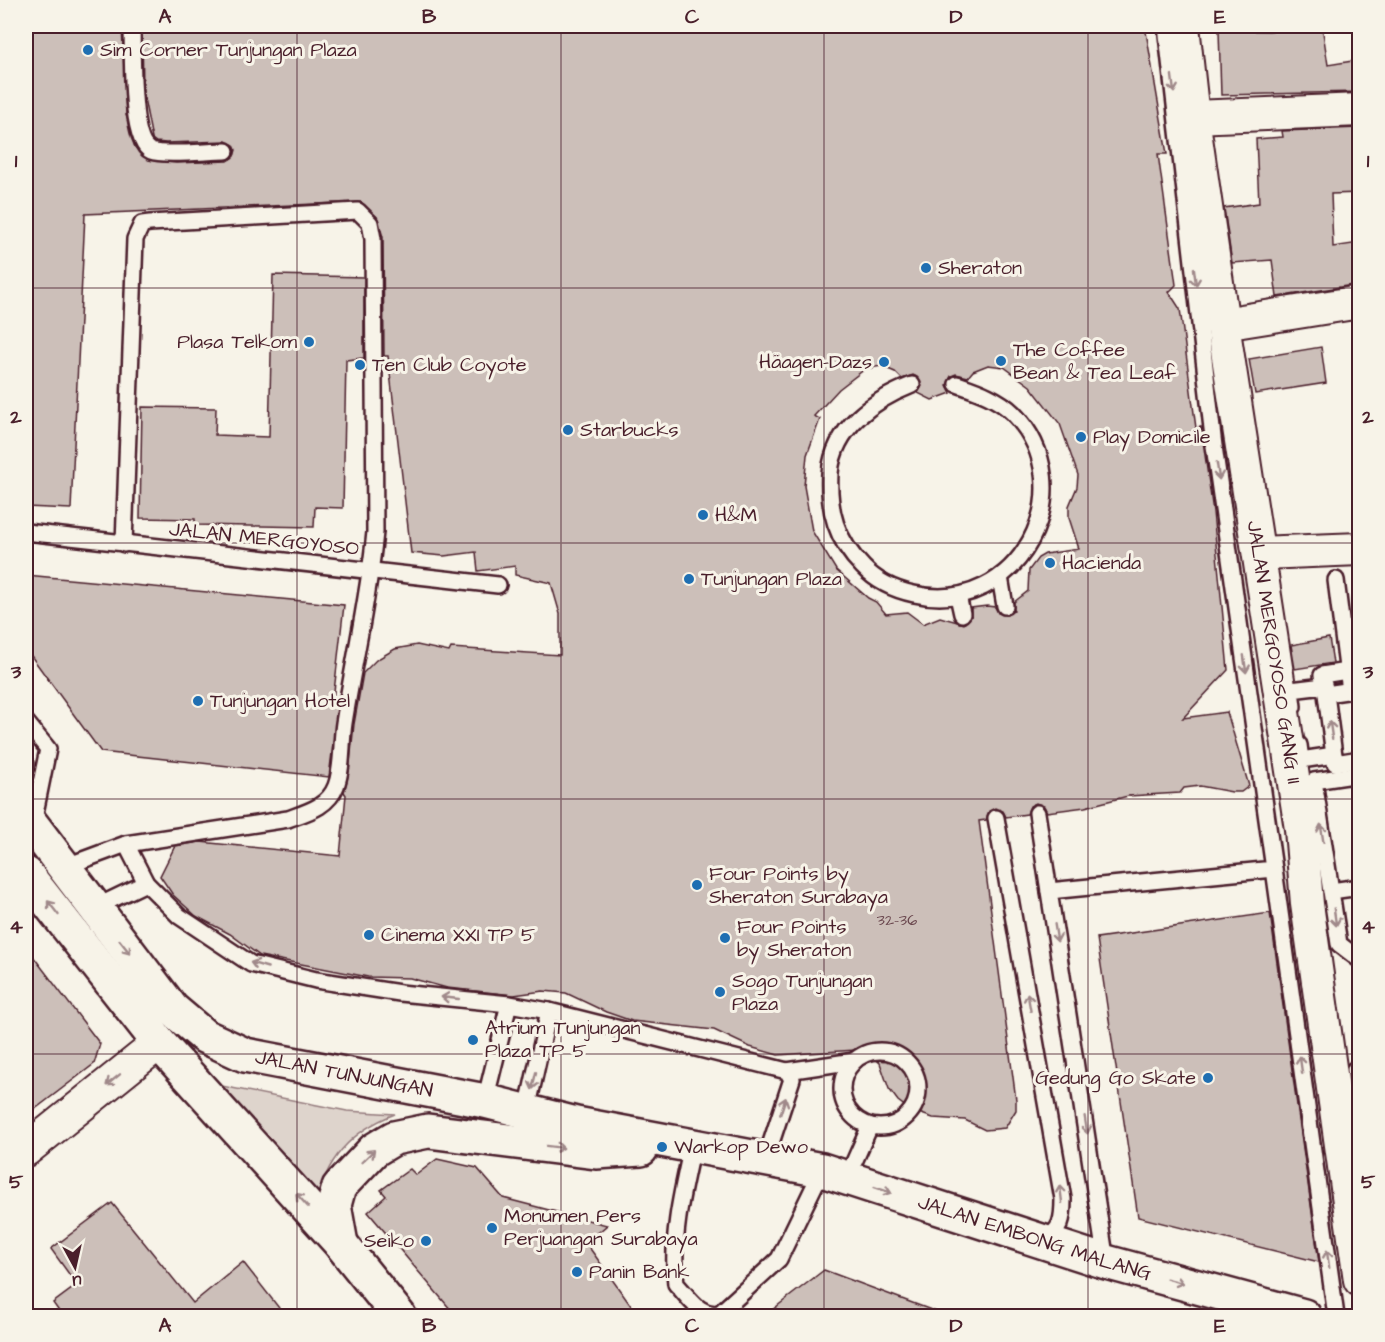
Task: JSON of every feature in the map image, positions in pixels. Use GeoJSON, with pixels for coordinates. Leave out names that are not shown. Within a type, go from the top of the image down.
{"type":"FeatureCollection","features":[{"type":"Feature","properties":{"kind":"main road","name":"JALAN TUNJUNGAN"},"geometry":{"type":"LineString","coordinates":[[29,821],[172,1009],[204,1036],[245,1055],[485,1101],[576,1124],[765,1161]]}},
{"type":"Feature","properties":{"kind":"main road"},"geometry":{"type":"LineString","coordinates":[[26,874],[159,1043],[341,1244],[386,1310]]}},
{"type":"Feature","properties":{"kind":"main road"},"geometry":{"type":"LineString","coordinates":[[341,1244],[334,1205],[339,1187],[374,1150],[400,1136],[428,1131],[596,1152],[687,1146]]}},
{"type":"Feature","properties":{"kind":"main road","name":"JALAN EMBONG MALANG"},"geometry":{"type":"LineString","coordinates":[[765,1161],[835,1174],[1106,1262],[1304,1317]]}},
{"type":"Feature","properties":{"kind":"street","name":"JALAN MERGOYOSO GANG II"},"geometry":{"type":"LineString","coordinates":[[1183,26],[1192,117],[1223,324],[1228,444],[1260,553],[1301,829],[1309,916],[1359,1280]]}},
{"type":"Feature","properties":{"kind":"street"},"geometry":{"type":"LineString","coordinates":[[1192,117],[1359,110]]}},
{"type":"Feature","properties":{"kind":"street"},"geometry":{"type":"LineString","coordinates":[[1223,324],[1359,302]]}},
{"type":"Feature","properties":{"kind":"street"},"geometry":{"type":"LineString","coordinates":[[1260,553],[1359,549]]}},
{"type":"Feature","properties":{"kind":"street"},"geometry":{"type":"LineString","coordinates":[[26,1149],[159,1043]]}},
{"type":"Feature","properties":{"kind":"lane"},"geometry":{"type":"LineString","coordinates":[[132,26],[136,123],[143,144],[154,152],[226,150]]}},
{"type":"Feature","properties":{"kind":"lane"},"geometry":{"type":"LineString","coordinates":[[1167,26],[1228,444],[1274,869],[1336,1317]]}},
{"type":"Feature","properties":{"kind":"lane"},"geometry":{"type":"LineString","coordinates":[[64,867],[126,844],[288,819],[311,811],[326,802],[336,786],[344,723],[371,572],[375,532],[373,239],[370,223],[358,211],[142,224],[135,239],[124,544]]}},
{"type":"Feature","properties":{"kind":"lane"},"geometry":{"type":"LineString","coordinates":[[912,385],[884,396],[860,414],[841,439],[831,467],[828,498],[835,528],[845,545],[871,576],[898,591],[918,595],[958,596],[980,589],[1000,577],[1023,555],[1038,528],[1045,498],[1043,467],[1031,437],[1012,412],[987,394],[957,384]]}},
{"type":"Feature","properties":{"kind":"lane","name":"JALAN MERGOYOSO"},"geometry":{"type":"LineString","coordinates":[[26,532],[498,585]]}},
{"type":"Feature","properties":{"kind":"lane"},"geometry":{"type":"LineString","coordinates":[[1000,577],[1005,606]]}},
{"type":"Feature","properties":{"kind":"lane"},"geometry":{"type":"LineString","coordinates":[[1334,755],[1301,760],[1291,690],[1354,690],[1347,671],[1336,580]]}},
{"type":"Feature","properties":{"kind":"lane"},"geometry":{"type":"LineString","coordinates":[[958,596],[962,614]]}},
{"type":"Feature","properties":{"kind":"lane"},"geometry":{"type":"LineString","coordinates":[[1347,671],[1322,675],[1335,763],[1359,759]]}},
{"type":"Feature","properties":{"kind":"lane"},"geometry":{"type":"LineString","coordinates":[[26,722],[48,748],[29,821]]}},
{"type":"Feature","properties":{"kind":"lane"},"geometry":{"type":"LineString","coordinates":[[1359,774],[1314,781],[1339,944],[1359,960]]}},
{"type":"Feature","properties":{"kind":"lane"},"geometry":{"type":"LineString","coordinates":[[1037,813],[1106,1262]]}},
{"type":"Feature","properties":{"kind":"lane"},"geometry":{"type":"LineString","coordinates":[[996,818],[1063,1199],[1063,1219],[1055,1234],[1040,1241]]}},
{"type":"Feature","properties":{"kind":"lane"},"geometry":{"type":"LineString","coordinates":[[126,844],[146,883],[179,916],[251,964],[316,980],[400,993],[509,1004],[549,1011],[787,1071],[854,1061],[876,1051],[899,1056],[915,1073],[919,1086],[918,1098],[905,1119],[888,1126],[870,1126],[851,1114],[842,1093],[847,1071],[854,1061]]}},
{"type":"Feature","properties":{"kind":"lane"},"geometry":{"type":"LineString","coordinates":[[1049,891],[1274,869]]}},
{"type":"Feature","properties":{"kind":"lane"},"geometry":{"type":"LineString","coordinates":[[94,908],[146,883]]}},
{"type":"Feature","properties":{"kind":"lane"},"geometry":{"type":"LineString","coordinates":[[1331,891],[1359,887]]}},
{"type":"Feature","properties":{"kind":"lane"},"geometry":{"type":"LineString","coordinates":[[485,1101],[509,1004]]}},
{"type":"Feature","properties":{"kind":"lane"},"geometry":{"type":"LineString","coordinates":[[527,1110],[549,1011]]}},
{"type":"Feature","properties":{"kind":"lane"},"geometry":{"type":"LineString","coordinates":[[1359,1068],[1355,1069],[1359,1103]]}},
{"type":"Feature","properties":{"kind":"lane"},"geometry":{"type":"LineString","coordinates":[[765,1161],[792,1079],[787,1071]]}},
{"type":"Feature","properties":{"kind":"lane"},"geometry":{"type":"LineString","coordinates":[[687,1146],[675,1239],[676,1284],[703,1312],[710,1316],[720,1313],[779,1259],[870,1126]]}},
{"type":"Feature","properties":{"kind":"shaded area"},"geometry":{"type":"Polygon","coordinates":[[[207,1083],[347,1111],[395,1114],[366,1128],[343,1148],[327,1173],[317,1204],[207,1083]]]}},
{"type":"Feature","properties":{"kind":"building","name":"Tunjungan Plaza"},"geometry":{"type":"Polygon","coordinates":[[[26,26],[122,26],[126,115],[135,147],[149,160],[176,163],[227,161],[234,156],[236,150],[234,145],[226,141],[166,143],[152,139],[143,93],[142,26],[1145,26],[1167,154],[1158,154],[1176,285],[1169,292],[1180,309],[1196,428],[1201,427],[1213,512],[1228,670],[1183,718],[1227,712],[1249,786],[1241,792],[1200,786],[1184,788],[1180,793],[1128,796],[1085,807],[1047,812],[1044,806],[1036,803],[1030,806],[1027,814],[1006,817],[1003,811],[995,808],[989,811],[986,820],[979,821],[1016,1100],[1016,1110],[1005,1128],[985,1130],[965,1120],[933,1118],[910,1110],[898,1101],[889,1089],[880,1063],[869,1054],[856,1050],[778,1055],[750,1047],[714,1030],[632,1021],[606,1012],[566,993],[543,991],[514,995],[447,988],[410,978],[368,977],[260,956],[230,934],[196,916],[173,895],[160,876],[175,846],[200,842],[340,856],[346,795],[344,792],[363,673],[376,660],[395,649],[417,645],[449,652],[451,648],[560,655],[560,614],[551,583],[515,575],[515,566],[478,571],[476,552],[444,556],[411,553],[388,356],[384,356],[383,237],[377,217],[361,202],[85,214],[71,509],[26,507],[26,26]],[[988,365],[973,371],[968,377],[956,374],[951,376],[947,385],[951,393],[932,400],[918,393],[922,386],[917,377],[913,375],[902,379],[895,372],[881,366],[865,369],[839,389],[814,416],[820,419],[807,455],[804,486],[812,531],[836,570],[868,598],[876,602],[886,614],[907,612],[923,624],[940,617],[964,624],[971,617],[971,608],[987,606],[995,607],[998,613],[1007,615],[1014,610],[1014,602],[1028,591],[1029,570],[1038,558],[1045,554],[1079,549],[1069,518],[1069,506],[1077,487],[1078,475],[1060,424],[1030,386],[1004,367],[988,365]]]}},
{"type":"Feature","properties":{"kind":"building"},"geometry":{"type":"Polygon","coordinates":[[[1322,26],[1328,65],[1359,60],[1359,92],[1221,95],[1219,30],[1269,31],[1322,26]]]}},
{"type":"Feature","properties":{"kind":"building"},"geometry":{"type":"Polygon","coordinates":[[[1359,128],[1359,193],[1331,194],[1333,247],[1359,243],[1359,284],[1277,297],[1272,260],[1232,263],[1224,208],[1259,203],[1256,139],[1283,137],[1282,131],[1359,128]]]}},
{"type":"Feature","properties":{"kind":"building","name":"Plasa Telkom"},"geometry":{"type":"Polygon","coordinates":[[[273,275],[364,277],[364,358],[346,360],[343,508],[315,507],[314,527],[195,525],[195,519],[140,518],[142,407],[216,408],[215,435],[269,437],[273,275]]]}},
{"type":"Feature","properties":{"kind":"building"},"geometry":{"type":"Polygon","coordinates":[[[1321,347],[1326,383],[1255,394],[1249,359],[1321,347]]]}},
{"type":"Feature","properties":{"kind":"building","name":"Tunjungan Hotel"},"geometry":{"type":"Polygon","coordinates":[[[26,575],[344,605],[333,700],[339,695],[329,777],[101,752],[26,649],[26,575]]]}},
{"type":"Feature","properties":{"kind":"building"},"geometry":{"type":"Polygon","coordinates":[[[1329,638],[1333,663],[1295,669],[1291,645],[1329,638]]]}},
{"type":"Feature","properties":{"kind":"building","name":"Gedung Go Skate"},"geometry":{"type":"Polygon","coordinates":[[[1270,913],[1319,1262],[1138,1217],[1097,938],[1270,913]]]}},
{"type":"Feature","properties":{"kind":"building"},"geometry":{"type":"Polygon","coordinates":[[[26,947],[100,1044],[94,1064],[26,1116],[26,947]]]}},
{"type":"Feature","properties":{"kind":"building"},"geometry":{"type":"Polygon","coordinates":[[[437,1159],[477,1168],[503,1198],[607,1225],[586,1243],[639,1317],[457,1317],[368,1212],[386,1196],[381,1190],[410,1169],[416,1175],[437,1159]]]}},
{"type":"Feature","properties":{"kind":"building"},"geometry":{"type":"Polygon","coordinates":[[[112,1203],[193,1303],[243,1262],[286,1317],[63,1317],[53,1303],[77,1285],[51,1249],[112,1203]]]}},
{"type":"Feature","properties":{"kind":"building"},"geometry":{"type":"Polygon","coordinates":[[[824,1270],[942,1314],[941,1317],[763,1317],[824,1270]]]}},
{"type":"Feature","properties":{"kind":"place","name":"Sim Corner Tunjungan Plaza"},"geometry":{"type":"Point","coordinates":[88,50]}},
{"type":"Feature","properties":{"kind":"place","name":"Sheraton"},"geometry":{"type":"Point","coordinates":[926,268]}},
{"type":"Feature","properties":{"kind":"place","name":"Plasa Telkom"},"geometry":{"type":"Point","coordinates":[309,342]}},
{"type":"Feature","properties":{"kind":"place","name":"The Coffee Bean & Tea Leaf"},"geometry":{"type":"Point","coordinates":[1001,361]}},
{"type":"Feature","properties":{"kind":"place","name":"Häagen-Dazs"},"geometry":{"type":"Point","coordinates":[884,362]}},
{"type":"Feature","properties":{"kind":"place","name":"Ten Club Coyote"},"geometry":{"type":"Point","coordinates":[360,365]}},
{"type":"Feature","properties":{"kind":"place","name":"Starbucks"},"geometry":{"type":"Point","coordinates":[568,430]}},
{"type":"Feature","properties":{"kind":"place","name":"Play Domicile"},"geometry":{"type":"Point","coordinates":[1081,437]}},
{"type":"Feature","properties":{"kind":"place","name":"H&M"},"geometry":{"type":"Point","coordinates":[703,515]}},
{"type":"Feature","properties":{"kind":"place","name":"Hacienda"},"geometry":{"type":"Point","coordinates":[1050,563]}},
{"type":"Feature","properties":{"kind":"place","name":"Tunjungan Plaza"},"geometry":{"type":"Point","coordinates":[689,579]}},
{"type":"Feature","properties":{"kind":"place","name":"Tunjungan Hotel"},"geometry":{"type":"Point","coordinates":[198,701]}},
{"type":"Feature","properties":{"kind":"place","name":"Four Points by Sheraton Surabaya"},"geometry":{"type":"Point","coordinates":[697,885]}},
{"type":"Feature","properties":{"kind":"place","name":"Cinema XXI TP 5"},"geometry":{"type":"Point","coordinates":[369,935]}},
{"type":"Feature","properties":{"kind":"place","name":"Four Points by Sheraton"},"geometry":{"type":"Point","coordinates":[725,938]}},
{"type":"Feature","properties":{"kind":"place","name":"Sogo Tunjungan Plaza"},"geometry":{"type":"Point","coordinates":[720,992]}},
{"type":"Feature","properties":{"kind":"place","name":"Atrium Tunjungan Plaza TP 5"},"geometry":{"type":"Point","coordinates":[473,1040]}},
{"type":"Feature","properties":{"kind":"place","name":"Gedung Go Skate"},"geometry":{"type":"Point","coordinates":[1208,1078]}},
{"type":"Feature","properties":{"kind":"place","name":"Warkop Dewo"},"geometry":{"type":"Point","coordinates":[662,1147]}},
{"type":"Feature","properties":{"kind":"place","name":"Monumen Pers Perjuangan Surabaya"},"geometry":{"type":"Point","coordinates":[492,1228]}},
{"type":"Feature","properties":{"kind":"place","name":"Seiko"},"geometry":{"type":"Point","coordinates":[426,1241]}},
{"type":"Feature","properties":{"kind":"place","name":"Panin Bank"},"geometry":{"type":"Point","coordinates":[577,1272]}}]}
